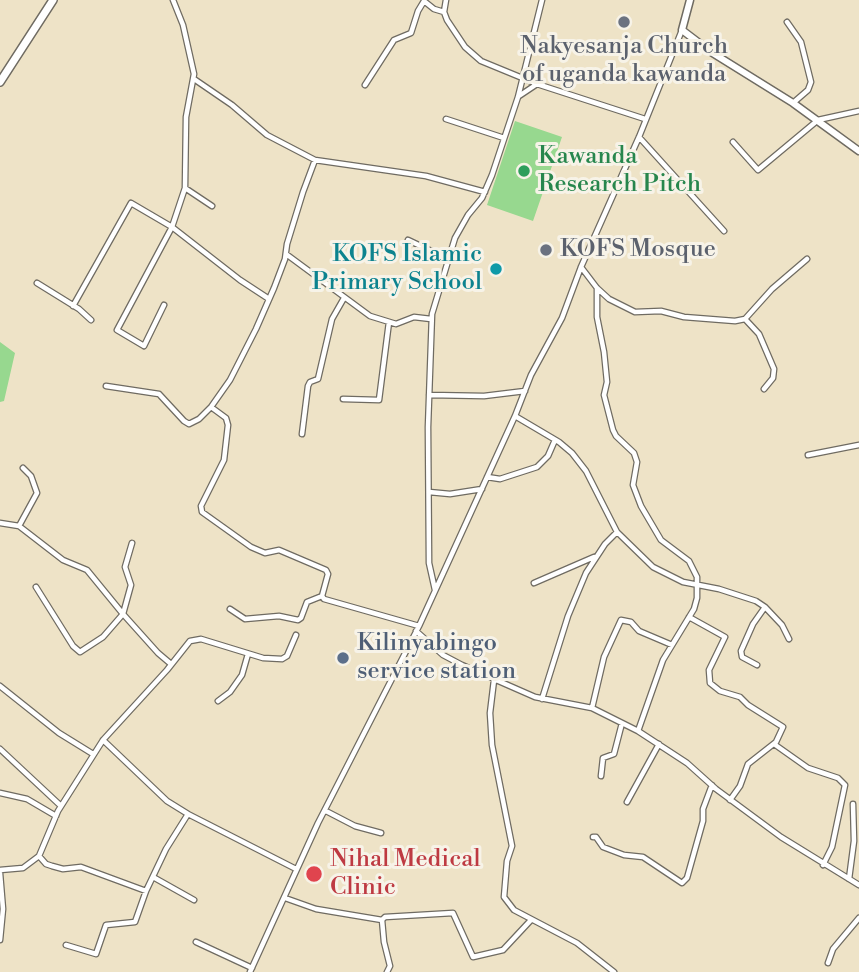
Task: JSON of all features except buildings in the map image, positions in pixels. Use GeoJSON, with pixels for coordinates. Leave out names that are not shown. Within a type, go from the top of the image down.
{"type":"FeatureCollection","features":[{"type":"Feature","properties":{"kind":"main road"},"geometry":{"type":"LineString","coordinates":[[0,82],[53,0]]}},
{"type":"Feature","properties":{"kind":"street"},"geometry":{"type":"LineString","coordinates":[[164,305],[144,346],[117,330],[172,227],[185,188],[186,117],[194,79],[186,37],[173,0]]}},
{"type":"Feature","properties":{"kind":"street"},"geometry":{"type":"LineString","coordinates":[[365,85],[394,40],[411,33],[424,0],[433,9],[444,12]]}},
{"type":"Feature","properties":{"kind":"street"},"geometry":{"type":"LineString","coordinates":[[446,0],[444,12],[457,36],[473,55],[537,84],[645,119]]}},
{"type":"Feature","properties":{"kind":"street"},"geometry":{"type":"LineString","coordinates":[[435,590],[429,563],[431,319],[458,231],[485,192],[505,138],[542,0]]}},
{"type":"Feature","properties":{"kind":"street"},"geometry":{"type":"LineString","coordinates":[[196,942],[251,970],[296,869],[418,628],[515,416],[531,375],[562,318],[581,267],[639,137],[682,30],[691,0]]}},
{"type":"Feature","properties":{"kind":"street"},"geometry":{"type":"LineString","coordinates":[[787,22],[801,42],[811,82],[808,90],[793,103]]}},
{"type":"Feature","properties":{"kind":"street"},"geometry":{"type":"LineString","coordinates":[[682,30],[711,52],[818,120],[859,151]]}},
{"type":"Feature","properties":{"kind":"street"},"geometry":{"type":"LineString","coordinates":[[194,79],[267,135],[315,160],[426,176],[485,192]]}},
{"type":"Feature","properties":{"kind":"street"},"geometry":{"type":"LineString","coordinates":[[518,97],[537,84]]}},
{"type":"Feature","properties":{"kind":"street"},"geometry":{"type":"LineString","coordinates":[[733,142],[758,170],[818,120],[859,111]]}},
{"type":"Feature","properties":{"kind":"street"},"geometry":{"type":"LineString","coordinates":[[446,119],[505,138]]}},
{"type":"Feature","properties":{"kind":"street"},"geometry":{"type":"LineString","coordinates":[[639,137],[724,231]]}},
{"type":"Feature","properties":{"kind":"street"},"geometry":{"type":"LineString","coordinates":[[106,386],[159,394],[189,424],[199,419],[211,407],[230,380],[270,299],[315,160]]}},
{"type":"Feature","properties":{"kind":"street"},"geometry":{"type":"LineString","coordinates":[[185,188],[212,206]]}},
{"type":"Feature","properties":{"kind":"street"},"geometry":{"type":"LineString","coordinates":[[73,306],[131,203],[172,227],[270,299]]}},
{"type":"Feature","properties":{"kind":"street"},"geometry":{"type":"LineString","coordinates":[[408,240],[448,259]]}},
{"type":"Feature","properties":{"kind":"street"},"geometry":{"type":"LineString","coordinates":[[286,254],[365,314],[396,324],[414,317],[431,319]]}},
{"type":"Feature","properties":{"kind":"street"},"geometry":{"type":"LineString","coordinates":[[581,267],[597,288],[618,305],[635,312],[661,311],[684,317],[735,321],[745,319],[765,295],[807,259]]}},
{"type":"Feature","properties":{"kind":"street"},"geometry":{"type":"LineString","coordinates":[[37,283],[90,320]]}},
{"type":"Feature","properties":{"kind":"street"},"geometry":{"type":"LineString","coordinates":[[597,288],[597,317],[607,382],[604,396],[613,430],[634,453],[637,463],[633,485],[641,506],[661,540],[692,565],[697,585],[697,598],[689,617],[663,660],[638,731]]}},
{"type":"Feature","properties":{"kind":"street"},"geometry":{"type":"LineString","coordinates":[[302,434],[308,386],[318,379],[332,319],[344,298]]}},
{"type":"Feature","properties":{"kind":"street"},"geometry":{"type":"LineString","coordinates":[[745,319],[759,334],[774,369],[773,378],[764,389]]}},
{"type":"Feature","properties":{"kind":"street"},"geometry":{"type":"LineString","coordinates":[[343,400],[379,400],[389,322]]}},
{"type":"Feature","properties":{"kind":"street"},"geometry":{"type":"LineString","coordinates":[[429,395],[484,396],[525,391]]}},
{"type":"Feature","properties":{"kind":"street"},"geometry":{"type":"LineString","coordinates":[[211,407],[226,418],[228,425],[224,460],[201,511],[251,547],[265,553],[279,550],[326,569],[328,574],[322,596]]}},
{"type":"Feature","properties":{"kind":"street"},"geometry":{"type":"LineString","coordinates":[[515,416],[572,453],[586,471],[617,532],[653,567],[683,582],[747,597],[765,607],[782,625],[789,639]]}},
{"type":"Feature","properties":{"kind":"street"},"geometry":{"type":"LineString","coordinates":[[487,477],[500,480],[537,467],[545,460],[555,440]]}},
{"type":"Feature","properties":{"kind":"street"},"geometry":{"type":"LineString","coordinates":[[808,455],[859,445]]}},
{"type":"Feature","properties":{"kind":"street"},"geometry":{"type":"LineString","coordinates":[[19,526],[37,493],[31,476],[23,468]]}},
{"type":"Feature","properties":{"kind":"street"},"geometry":{"type":"LineString","coordinates":[[429,492],[450,494],[482,489]]}},
{"type":"Feature","properties":{"kind":"street"},"geometry":{"type":"LineString","coordinates":[[0,523],[19,526],[63,560],[87,570],[123,614],[171,664]]}},
{"type":"Feature","properties":{"kind":"street"},"geometry":{"type":"LineString","coordinates":[[542,699],[570,610],[595,557],[617,532]]}},
{"type":"Feature","properties":{"kind":"street"},"geometry":{"type":"LineString","coordinates":[[36,587],[78,652],[103,637],[123,614],[131,585],[125,567],[132,543]]}},
{"type":"Feature","properties":{"kind":"street"},"geometry":{"type":"LineString","coordinates":[[534,583],[595,557]]}},
{"type":"Feature","properties":{"kind":"street"},"geometry":{"type":"LineString","coordinates":[[230,609],[245,619],[279,616],[298,620],[307,602],[322,596]]}},
{"type":"Feature","properties":{"kind":"street"},"geometry":{"type":"LineString","coordinates":[[322,596],[324,599],[418,628],[443,655],[494,680],[542,699],[593,708],[638,731],[687,762],[730,800],[823,864],[859,885]]}},
{"type":"Feature","properties":{"kind":"street"},"geometry":{"type":"LineString","coordinates":[[757,664],[742,657],[741,651],[753,624],[765,607]]}},
{"type":"Feature","properties":{"kind":"street"},"geometry":{"type":"LineString","coordinates":[[689,617],[725,637],[709,670],[710,683],[720,691],[740,696],[748,705],[781,724],[782,729],[773,744],[748,764],[740,786],[730,800]]}},
{"type":"Feature","properties":{"kind":"street"},"geometry":{"type":"LineString","coordinates":[[593,708],[604,657],[621,620],[631,622],[639,631],[672,645]]}},
{"type":"Feature","properties":{"kind":"street"},"geometry":{"type":"LineString","coordinates":[[0,940],[3,909],[0,872],[23,868],[39,856],[61,806],[93,754],[188,643],[195,639],[263,658],[285,659],[296,635]]}},
{"type":"Feature","properties":{"kind":"street"},"geometry":{"type":"LineString","coordinates":[[218,701],[230,692],[242,675],[248,654]]}},
{"type":"Feature","properties":{"kind":"street"},"geometry":{"type":"LineString","coordinates":[[494,680],[490,713],[492,745],[512,846],[507,861],[504,897],[514,910],[577,943],[614,972]]}},
{"type":"Feature","properties":{"kind":"street"},"geometry":{"type":"LineString","coordinates":[[0,686],[59,733],[93,754]]}},
{"type":"Feature","properties":{"kind":"street"},"geometry":{"type":"LineString","coordinates":[[601,776],[603,757],[614,754],[622,723]]}},
{"type":"Feature","properties":{"kind":"street"},"geometry":{"type":"LineString","coordinates":[[103,740],[167,800],[188,814],[296,869]]}},
{"type":"Feature","properties":{"kind":"street"},"geometry":{"type":"LineString","coordinates":[[627,802],[659,744]]}},
{"type":"Feature","properties":{"kind":"street"},"geometry":{"type":"LineString","coordinates":[[773,744],[808,768],[838,778],[845,785],[832,847],[823,864]]}},
{"type":"Feature","properties":{"kind":"street"},"geometry":{"type":"LineString","coordinates":[[0,749],[61,806]]}},
{"type":"Feature","properties":{"kind":"street"},"geometry":{"type":"LineString","coordinates":[[593,837],[600,840],[603,847],[624,855],[643,858],[682,883],[687,878],[703,821],[703,809],[712,785]]}},
{"type":"Feature","properties":{"kind":"street"},"geometry":{"type":"LineString","coordinates":[[0,793],[27,799],[56,816]]}},
{"type":"Feature","properties":{"kind":"street"},"geometry":{"type":"LineString","coordinates":[[849,879],[854,841],[853,804]]}},
{"type":"Feature","properties":{"kind":"street"},"geometry":{"type":"LineString","coordinates":[[326,811],[355,826],[381,833]]}},
{"type":"Feature","properties":{"kind":"street"},"geometry":{"type":"LineString","coordinates":[[66,944],[96,954],[106,925],[135,922],[166,849],[188,814]]}},
{"type":"Feature","properties":{"kind":"street"},"geometry":{"type":"LineString","coordinates":[[39,856],[52,866],[63,869],[81,867],[146,891]]}},
{"type":"Feature","properties":{"kind":"street"},"geometry":{"type":"LineString","coordinates":[[153,877],[194,900]]}},
{"type":"Feature","properties":{"kind":"street"},"geometry":{"type":"LineString","coordinates":[[285,898],[316,909],[382,920],[385,917],[453,913],[473,957],[503,950],[531,920]]}},
{"type":"Feature","properties":{"kind":"street"},"geometry":{"type":"LineString","coordinates":[[828,962],[833,949],[859,918]]}},
{"type":"Feature","properties":{"kind":"street"},"geometry":{"type":"LineString","coordinates":[[382,920],[390,967],[387,972]]}},
{"type":"Feature","properties":{"kind":"green space","name":"Kawanda Research Pitch"},"geometry":{"type":"Polygon","coordinates":[[[515,121],[562,137],[533,221],[487,205],[515,121]]]}},
{"type":"Feature","properties":{"kind":"green space"},"geometry":{"type":"Polygon","coordinates":[[[0,342],[15,353],[4,401],[0,402],[0,342]]]}},
{"type":"Feature","properties":{"kind":"place","name":"Nakyesanja Church of uganda kawanda"},"geometry":{"type":"Point","coordinates":[624,22]}},
{"type":"Feature","properties":{"kind":"place","name":"Kawanda Research Pitch"},"geometry":{"type":"Point","coordinates":[524,171]}},
{"type":"Feature","properties":{"kind":"place","name":"KOFS Mosque"},"geometry":{"type":"Point","coordinates":[546,250]}},
{"type":"Feature","properties":{"kind":"place","name":"KOFS Islamic Primary School"},"geometry":{"type":"Point","coordinates":[496,269]}},
{"type":"Feature","properties":{"kind":"place","name":"Kilinyabingo service station"},"geometry":{"type":"Point","coordinates":[343,658]}},
{"type":"Feature","properties":{"kind":"place","name":"Nihal Medical Clinic"},"geometry":{"type":"Point","coordinates":[314,874]}}]}
